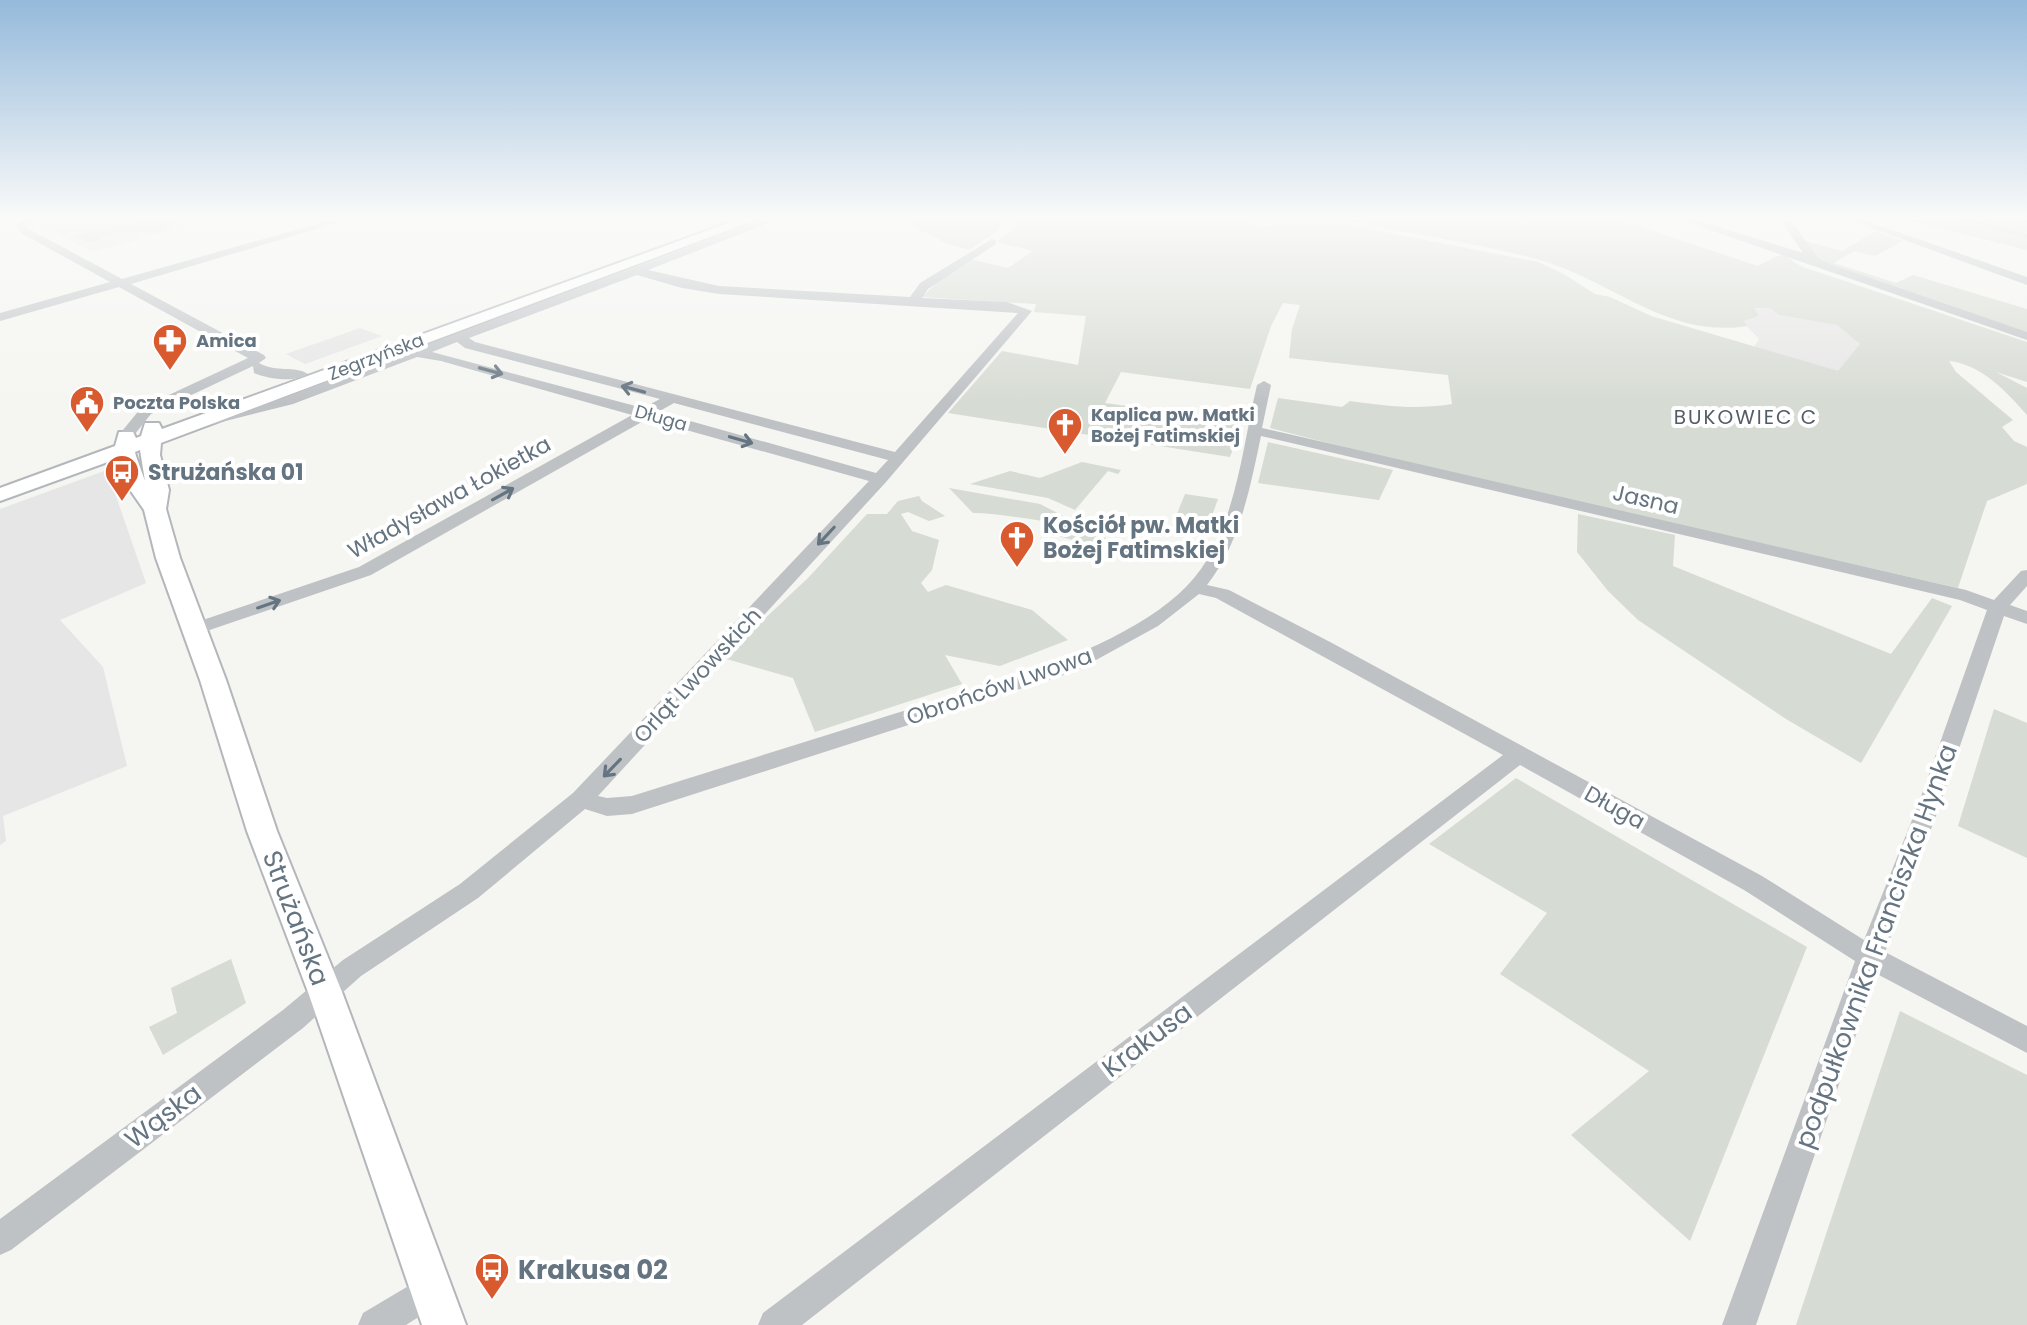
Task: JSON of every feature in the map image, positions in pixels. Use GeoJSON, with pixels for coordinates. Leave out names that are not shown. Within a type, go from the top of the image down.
{"type":"FeatureCollection","features":[{"type":"Feature","properties":{"kind":"main road","name":"Zegrzyńska"},"geometry":{"type":"LineString","coordinates":[[0,482],[152,434],[301,374],[560,281]]}},
{"type":"Feature","properties":{"kind":"main road","name":"Zegrzyńska"},"geometry":{"type":"LineString","coordinates":[[152,434],[198,424],[584,281]]}},
{"type":"Feature","properties":{"kind":"main road","name":"Strużańska"},"geometry":{"type":"LineString","coordinates":[[152,434],[150,455],[158,490],[155,509],[168,558],[195,629],[262,831],[325,992],[438,1307]]}},
{"type":"Feature","properties":{"kind":"main road","name":"Zegrzyńska"},"geometry":{"type":"LineString","coordinates":[[0,495],[125,443]]}},
{"type":"Feature","properties":{"kind":"main road","name":"Strużańska"},"geometry":{"type":"LineString","coordinates":[[125,443],[141,492],[155,509]]}},
{"type":"Feature","properties":{"kind":"street"},"geometry":{"type":"LineString","coordinates":[[116,281],[259,362],[268,374],[301,374]]}},
{"type":"Feature","properties":{"kind":"street"},"geometry":{"type":"LineString","coordinates":[[0,317],[128,281]]}},
{"type":"Feature","properties":{"kind":"street"},"geometry":{"type":"LineString","coordinates":[[198,424],[288,401],[415,353],[465,341],[608,281]]}},
{"type":"Feature","properties":{"kind":"street"},"geometry":{"type":"LineString","coordinates":[[674,281],[701,288],[913,301],[932,281]]}},
{"type":"Feature","properties":{"kind":"street"},"geometry":{"type":"LineString","coordinates":[[1863,281],[2027,336]]}},
{"type":"Feature","properties":{"kind":"street","name":"Orląt Lwowskich"},"geometry":{"type":"LineString","coordinates":[[325,992],[352,968],[469,891],[581,799],[880,479],[1026,311],[1007,306],[913,301]]}},
{"type":"Feature","properties":{"kind":"street"},"geometry":{"type":"LineString","coordinates":[[442,357],[465,341]]}},
{"type":"Feature","properties":{"kind":"street","name":"Długa"},"geometry":{"type":"LineString","coordinates":[[465,341],[899,458]]}},
{"type":"Feature","properties":{"kind":"street","name":"Długa"},"geometry":{"type":"LineString","coordinates":[[415,353],[442,357],[880,479]]}},
{"type":"Feature","properties":{"kind":"street"},"geometry":{"type":"LineString","coordinates":[[152,434],[160,414],[179,401],[259,362]]}},
{"type":"Feature","properties":{"kind":"street"},"geometry":{"type":"LineString","coordinates":[[125,443],[146,411],[259,362]]}},
{"type":"Feature","properties":{"kind":"street","name":"Obrońców Lwowa"},"geometry":{"type":"LineString","coordinates":[[581,799],[607,807],[632,805],[1069,666],[1118,643],[1196,588],[1220,550],[1232,523],[1264,385]]}},
{"type":"Feature","properties":{"kind":"street","name":"Władysława Łokietka"},"geometry":{"type":"LineString","coordinates":[[195,629],[365,571],[671,399]]}},
{"type":"Feature","properties":{"kind":"street","name":"Jasna"},"geometry":{"type":"LineString","coordinates":[[1253,430],[1966,596],[2027,618]]}},
{"type":"Feature","properties":{"kind":"street","name":"podpułkownika Franciszka Hynka"},"geometry":{"type":"LineString","coordinates":[[1739,1325],[1870,957],[1929,805],[1997,608],[2027,575]]}},
{"type":"Feature","properties":{"kind":"street","name":"Długa"},"geometry":{"type":"LineString","coordinates":[[1196,588],[1222,594],[1254,609],[1753,883],[1870,957],[2027,1040]]}},
{"type":"Feature","properties":{"kind":"street","name":"Krakusa"},"geometry":{"type":"LineString","coordinates":[[775,1325],[1519,754]]}},
{"type":"Feature","properties":{"kind":"street","name":"Wąska"},"geometry":{"type":"LineString","coordinates":[[0,1239],[325,992]]}},
{"type":"Feature","properties":{"kind":"street"},"geometry":{"type":"LineString","coordinates":[[375,1325],[438,1307]]}},
{"type":"Feature","properties":{"kind":"shaded area"},"geometry":{"type":"Polygon","coordinates":[[[939,281],[1575,281],[1595,294],[1610,297],[1651,316],[1838,371],[1860,344],[1837,325],[1779,315],[1770,308],[1754,308],[1759,316],[1743,321],[1747,326],[1718,328],[1691,324],[1640,305],[1591,281],[1844,281],[2027,342],[2027,382],[1996,372],[2027,388],[2027,415],[1982,373],[1949,361],[1956,372],[2013,420],[2002,427],[2014,441],[2027,447],[2027,484],[1987,501],[1958,588],[1397,461],[1270,428],[1278,398],[1342,407],[1350,401],[1401,407],[1452,404],[1448,375],[1289,358],[1292,329],[1300,305],[1283,303],[1271,326],[1250,389],[1121,372],[1105,403],[1243,422],[1230,457],[948,413],[1002,351],[1078,365],[1086,316],[1034,312],[1036,304],[922,297],[939,281]]]}},
{"type":"Feature","properties":{"kind":"shaded area"},"geometry":{"type":"Polygon","coordinates":[[[1867,281],[1933,281],[2027,309],[2027,335],[1867,281]]]}},
{"type":"Feature","properties":{"kind":"shaded area"},"geometry":{"type":"Polygon","coordinates":[[[1753,307],[1770,308],[1779,315],[1837,325],[1861,344],[1839,372],[1754,347],[1759,339],[1742,321],[1759,316],[1753,307]]]}},
{"type":"Feature","properties":{"kind":"shaded area"},"geometry":{"type":"Polygon","coordinates":[[[360,328],[382,336],[305,364],[286,354],[360,328]]]}},
{"type":"Feature","properties":{"kind":"shaded area"},"geometry":{"type":"Polygon","coordinates":[[[1268,442],[1393,470],[1379,500],[1258,483],[1268,442]]]}},
{"type":"Feature","properties":{"kind":"shaded area"},"geometry":{"type":"Polygon","coordinates":[[[1082,462],[1121,470],[1118,474],[1108,471],[1075,510],[1048,498],[970,484],[1010,471],[1040,478],[1082,462]]]}},
{"type":"Feature","properties":{"kind":"shaded area"},"geometry":{"type":"Polygon","coordinates":[[[107,470],[146,583],[60,620],[103,667],[127,766],[3,816],[6,841],[0,845],[0,509],[107,470]]]}},
{"type":"Feature","properties":{"kind":"shaded area"},"geometry":{"type":"Polygon","coordinates":[[[949,488],[1040,504],[1146,559],[1050,534],[1058,523],[973,513],[949,488]]]}},
{"type":"Feature","properties":{"kind":"shaded area"},"geometry":{"type":"Polygon","coordinates":[[[1185,494],[1218,499],[1206,532],[1172,526],[1185,494]]]}},
{"type":"Feature","properties":{"kind":"shaded area"},"geometry":{"type":"Polygon","coordinates":[[[919,496],[945,516],[929,521],[908,512],[901,514],[912,531],[939,540],[932,570],[921,583],[928,592],[946,585],[1032,610],[1068,640],[1000,666],[945,655],[962,684],[815,732],[793,678],[723,658],[808,578],[867,514],[887,514],[898,501],[919,496]]]}},
{"type":"Feature","properties":{"kind":"shaded area"},"geometry":{"type":"Polygon","coordinates":[[[1578,514],[1675,535],[1673,566],[1891,654],[1932,598],[1952,606],[1861,763],[1786,719],[1638,620],[1608,591],[1577,552],[1578,514]]]}},
{"type":"Feature","properties":{"kind":"shaded area"},"geometry":{"type":"Polygon","coordinates":[[[1994,709],[2027,723],[2027,858],[1958,826],[1994,709]]]}},
{"type":"Feature","properties":{"kind":"shaded area"},"geometry":{"type":"Polygon","coordinates":[[[1516,778],[1807,947],[1690,1241],[1571,1135],[1649,1071],[1500,974],[1547,913],[1429,844],[1516,778]]]}},
{"type":"Feature","properties":{"kind":"shaded area"},"geometry":{"type":"Polygon","coordinates":[[[231,959],[246,1003],[163,1055],[149,1027],[177,1013],[171,988],[231,959]]]}},
{"type":"Feature","properties":{"kind":"shaded area"},"geometry":{"type":"Polygon","coordinates":[[[1900,1011],[2027,1075],[2027,1325],[1796,1325],[1900,1011]]]}},
{"type":"Feature","properties":{"kind":"place","name":"Amica"},"geometry":{"type":"Point","coordinates":[170,372]}},
{"type":"Feature","properties":{"kind":"place","name":"Poczta Polska"},"geometry":{"type":"Point","coordinates":[87,434]}},
{"type":"Feature","properties":{"kind":"place","name":"Kaplica pw. Matki Bożej Fatimskiej"},"geometry":{"type":"Point","coordinates":[1065,456]}},
{"type":"Feature","properties":{"kind":"place","name":"Strużańska 01"},"geometry":{"type":"Point","coordinates":[122,503]}},
{"type":"Feature","properties":{"kind":"place","name":"Kościół pw. Matki Bożej Fatimskiej"},"geometry":{"type":"Point","coordinates":[1017,569]}},
{"type":"Feature","properties":{"kind":"place","name":"Krakusa 02"},"geometry":{"type":"Point","coordinates":[492,1301]}},
{"type":"Feature","properties":{"kind":"district","name":"BUKOWIEC C"},"geometry":{"type":"Point","coordinates":[1746,417]}}]}
